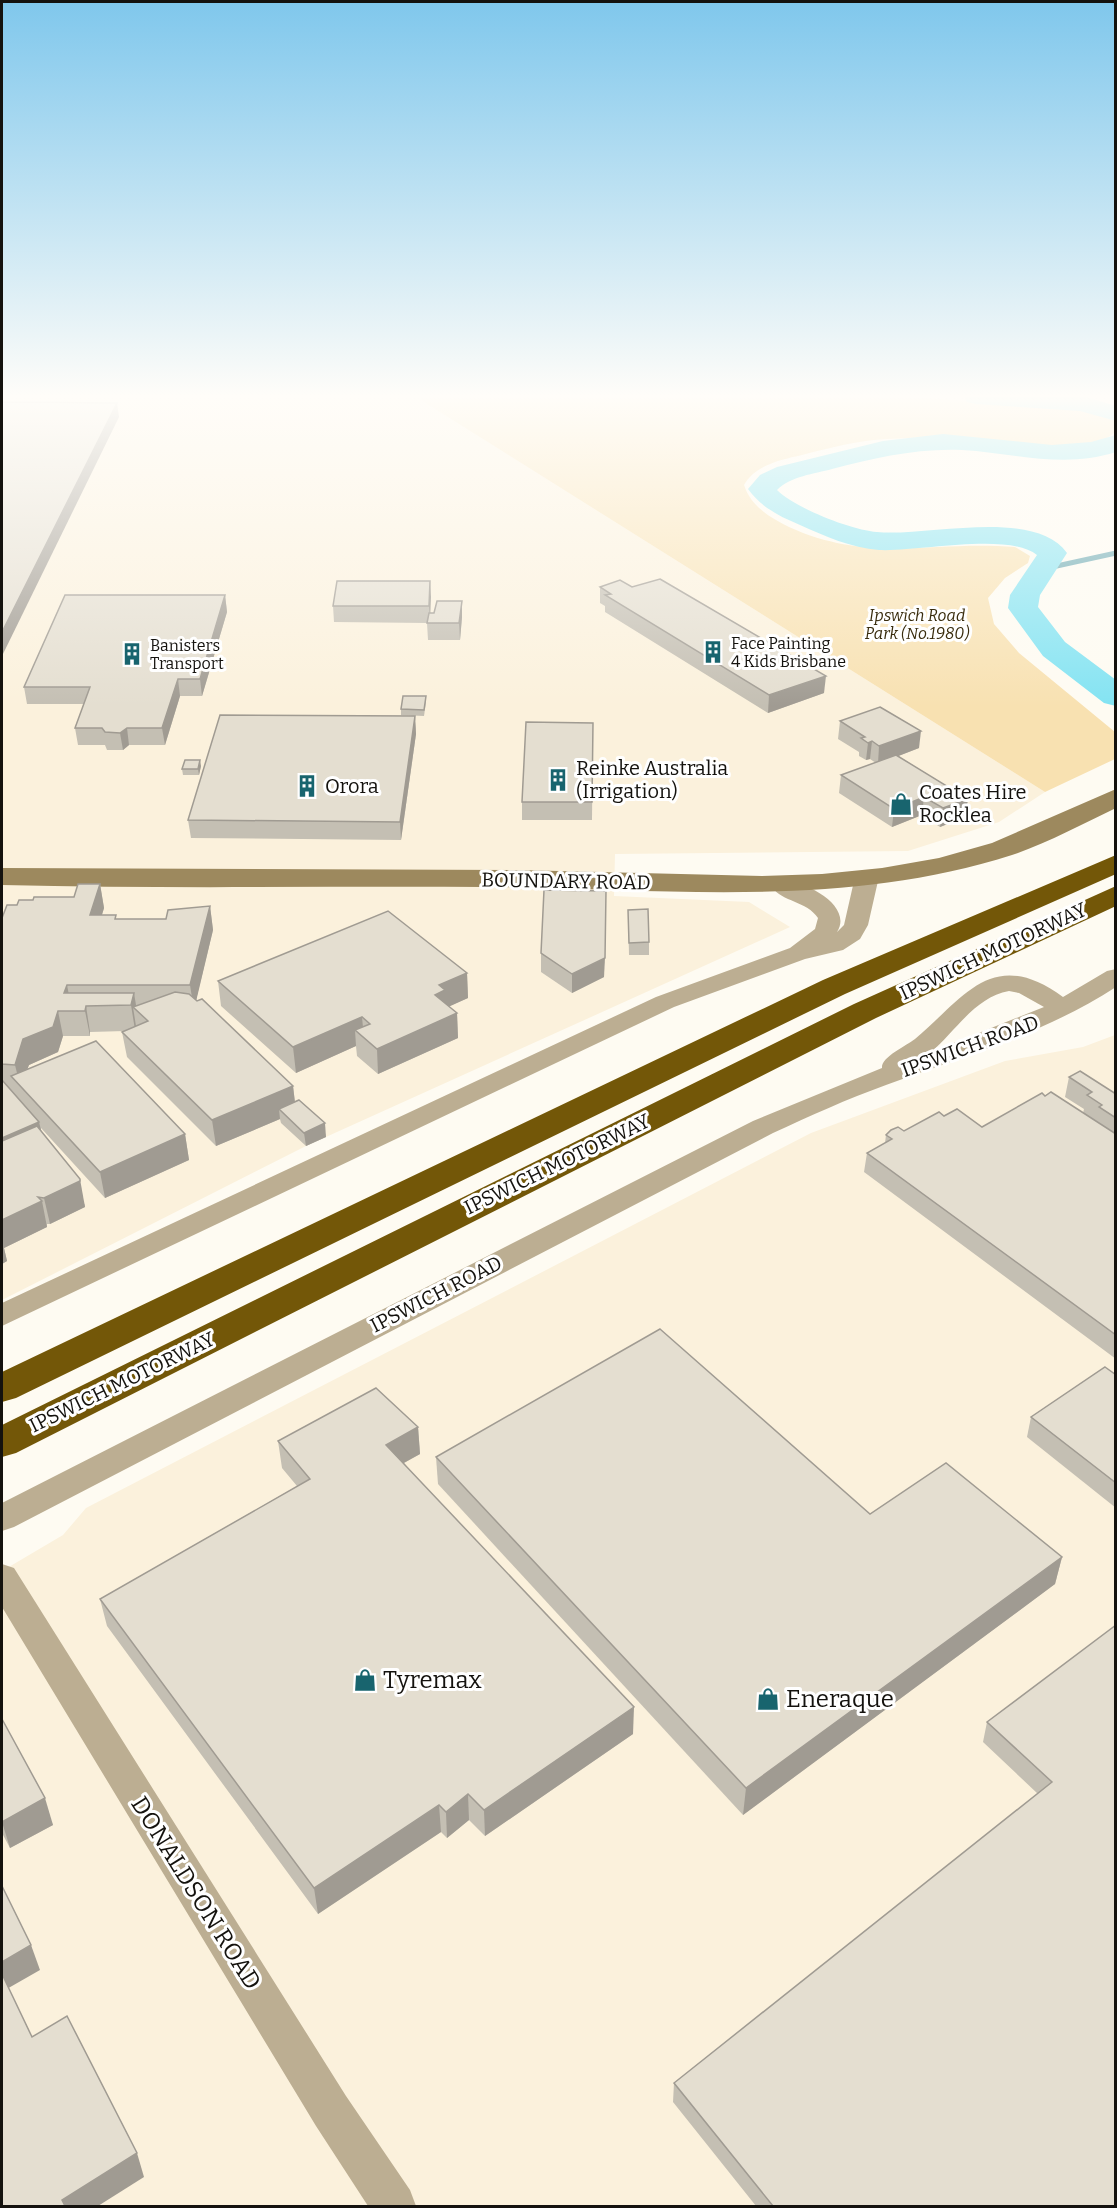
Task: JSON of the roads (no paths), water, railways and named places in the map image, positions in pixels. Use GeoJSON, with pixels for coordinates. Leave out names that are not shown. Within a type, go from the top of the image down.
{"type":"FeatureCollection","features":[{"type":"Feature","properties":{"kind":"highway","name":"IPSWICH MOTORWAY"},"geometry":{"type":"LineString","coordinates":[[2,1388],[823,992],[1116,862]]}},
{"type":"Feature","properties":{"kind":"highway","name":"IPSWICH MOTORWAY"},"geometry":{"type":"LineString","coordinates":[[2,1442],[865,1011],[1116,895]]}},
{"type":"Feature","properties":{"kind":"main road","name":"BOUNDARY ROAD"},"geometry":{"type":"LineString","coordinates":[[2,877],[561,880],[784,886],[866,881],[933,869],[1004,849],[1116,797]]}},
{"type":"Feature","properties":{"kind":"street"},"geometry":{"type":"LineString","coordinates":[[2,1315],[665,1002],[798,953],[834,945],[851,934],[856,925],[862,890],[866,881]]}},
{"type":"Feature","properties":{"kind":"street"},"geometry":{"type":"LineString","coordinates":[[784,886],[818,902],[829,916],[830,925],[826,933],[798,953]]}},
{"type":"Feature","properties":{"kind":"street","name":"IPSWICH ROAD"},"geometry":{"type":"LineString","coordinates":[[2,1518],[697,1160],[813,1104],[876,1079],[1012,1033],[1063,1010],[1116,976]]}},
{"type":"Feature","properties":{"kind":"street","name":"IPSWICH ROAD"},"geometry":{"type":"LineString","coordinates":[[876,1079],[923,1045],[960,1007],[985,991],[1004,985],[1024,985],[1041,991],[1063,1010]]}},
{"type":"Feature","properties":{"kind":"street","name":"DONALDSON ROAD"},"geometry":{"type":"LineString","coordinates":[[2,1578],[331,2111],[394,2206]]}},
{"type":"Feature","properties":{"kind":"waterway"},"geometry":{"type":"LineString","coordinates":[[772,500],[840,532],[868,540],[896,541],[998,536],[1022,538],[1041,543],[1053,553],[1025,595],[1023,608],[1054,649],[1116,696]]}},
{"type":"Feature","properties":{"kind":"waterway"},"geometry":{"type":"LineString","coordinates":[[1043,569],[1116,553]]}},
{"type":"Feature","properties":{"kind":"place","name":"Face Painting 4 Kids Brisbane"},"geometry":{"type":"Point","coordinates":[713,652]}},
{"type":"Feature","properties":{"kind":"place","name":"Banisters Transport"},"geometry":{"type":"Point","coordinates":[132,654]}},
{"type":"Feature","properties":{"kind":"place","name":"Reinke Australia (Irrigation)"},"geometry":{"type":"Point","coordinates":[558,780]}},
{"type":"Feature","properties":{"kind":"place","name":"Orora"},"geometry":{"type":"Point","coordinates":[307,786]}},
{"type":"Feature","properties":{"kind":"place","name":"Coates Hire Rocklea"},"geometry":{"type":"Point","coordinates":[901,804]}},
{"type":"Feature","properties":{"kind":"place","name":"Tyremax"},"geometry":{"type":"Point","coordinates":[365,1680]}},
{"type":"Feature","properties":{"kind":"place","name":"Eneraque"},"geometry":{"type":"Point","coordinates":[768,1699]}},
{"type":"Feature","properties":{"kind":"park label","name":"Ipswich Road Park (No.1980)"},"geometry":{"type":"Point","coordinates":[917,624]}}]}
